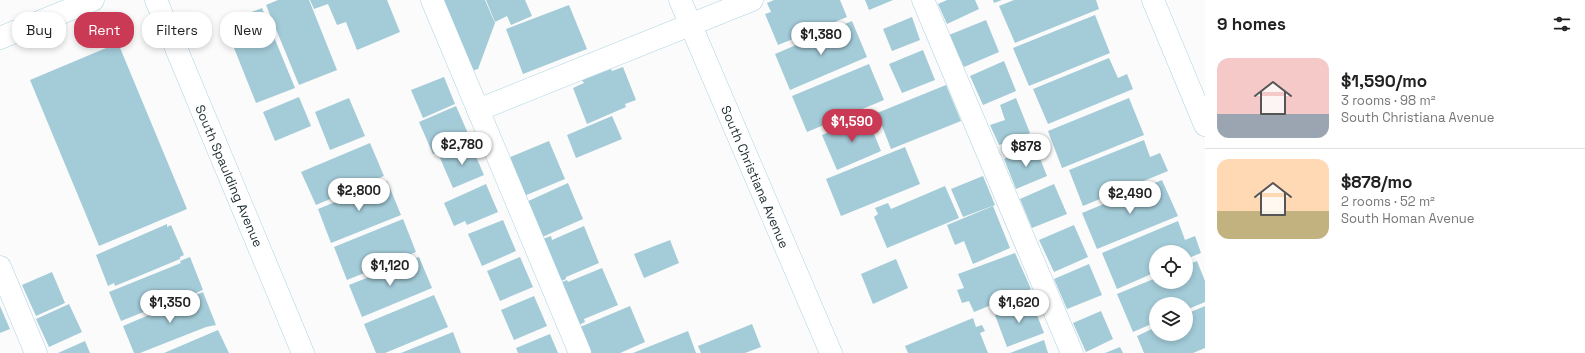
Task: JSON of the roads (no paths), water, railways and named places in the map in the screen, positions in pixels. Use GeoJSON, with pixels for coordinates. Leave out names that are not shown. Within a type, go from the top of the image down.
{"type":"FeatureCollection","features":[{"type":"Feature","properties":{"kind":"street"},"geometry":{"type":"LineString","coordinates":[[0,38],[93,0]]}},
{"type":"Feature","properties":{"kind":"street","name":"South Spaulding Avenue"},"geometry":{"type":"LineString","coordinates":[[156,0],[303,353]]}},
{"type":"Feature","properties":{"kind":"street"},"geometry":{"type":"LineString","coordinates":[[432,0],[580,353]]}},
{"type":"Feature","properties":{"kind":"street","name":"South Christiana Avenue"},"geometry":{"type":"LineString","coordinates":[[680,0],[830,353]]}},
{"type":"Feature","properties":{"kind":"street"},"geometry":{"type":"LineString","coordinates":[[478,110],[752,0]]}},
{"type":"Feature","properties":{"kind":"street"},"geometry":{"type":"LineString","coordinates":[[923,0],[1072,353]]}},
{"type":"Feature","properties":{"kind":"street"},"geometry":{"type":"LineString","coordinates":[[1153,0],[1205,125]]}},
{"type":"Feature","properties":{"kind":"street"},"geometry":{"type":"LineString","coordinates":[[0,267],[36,353]]}}]}
